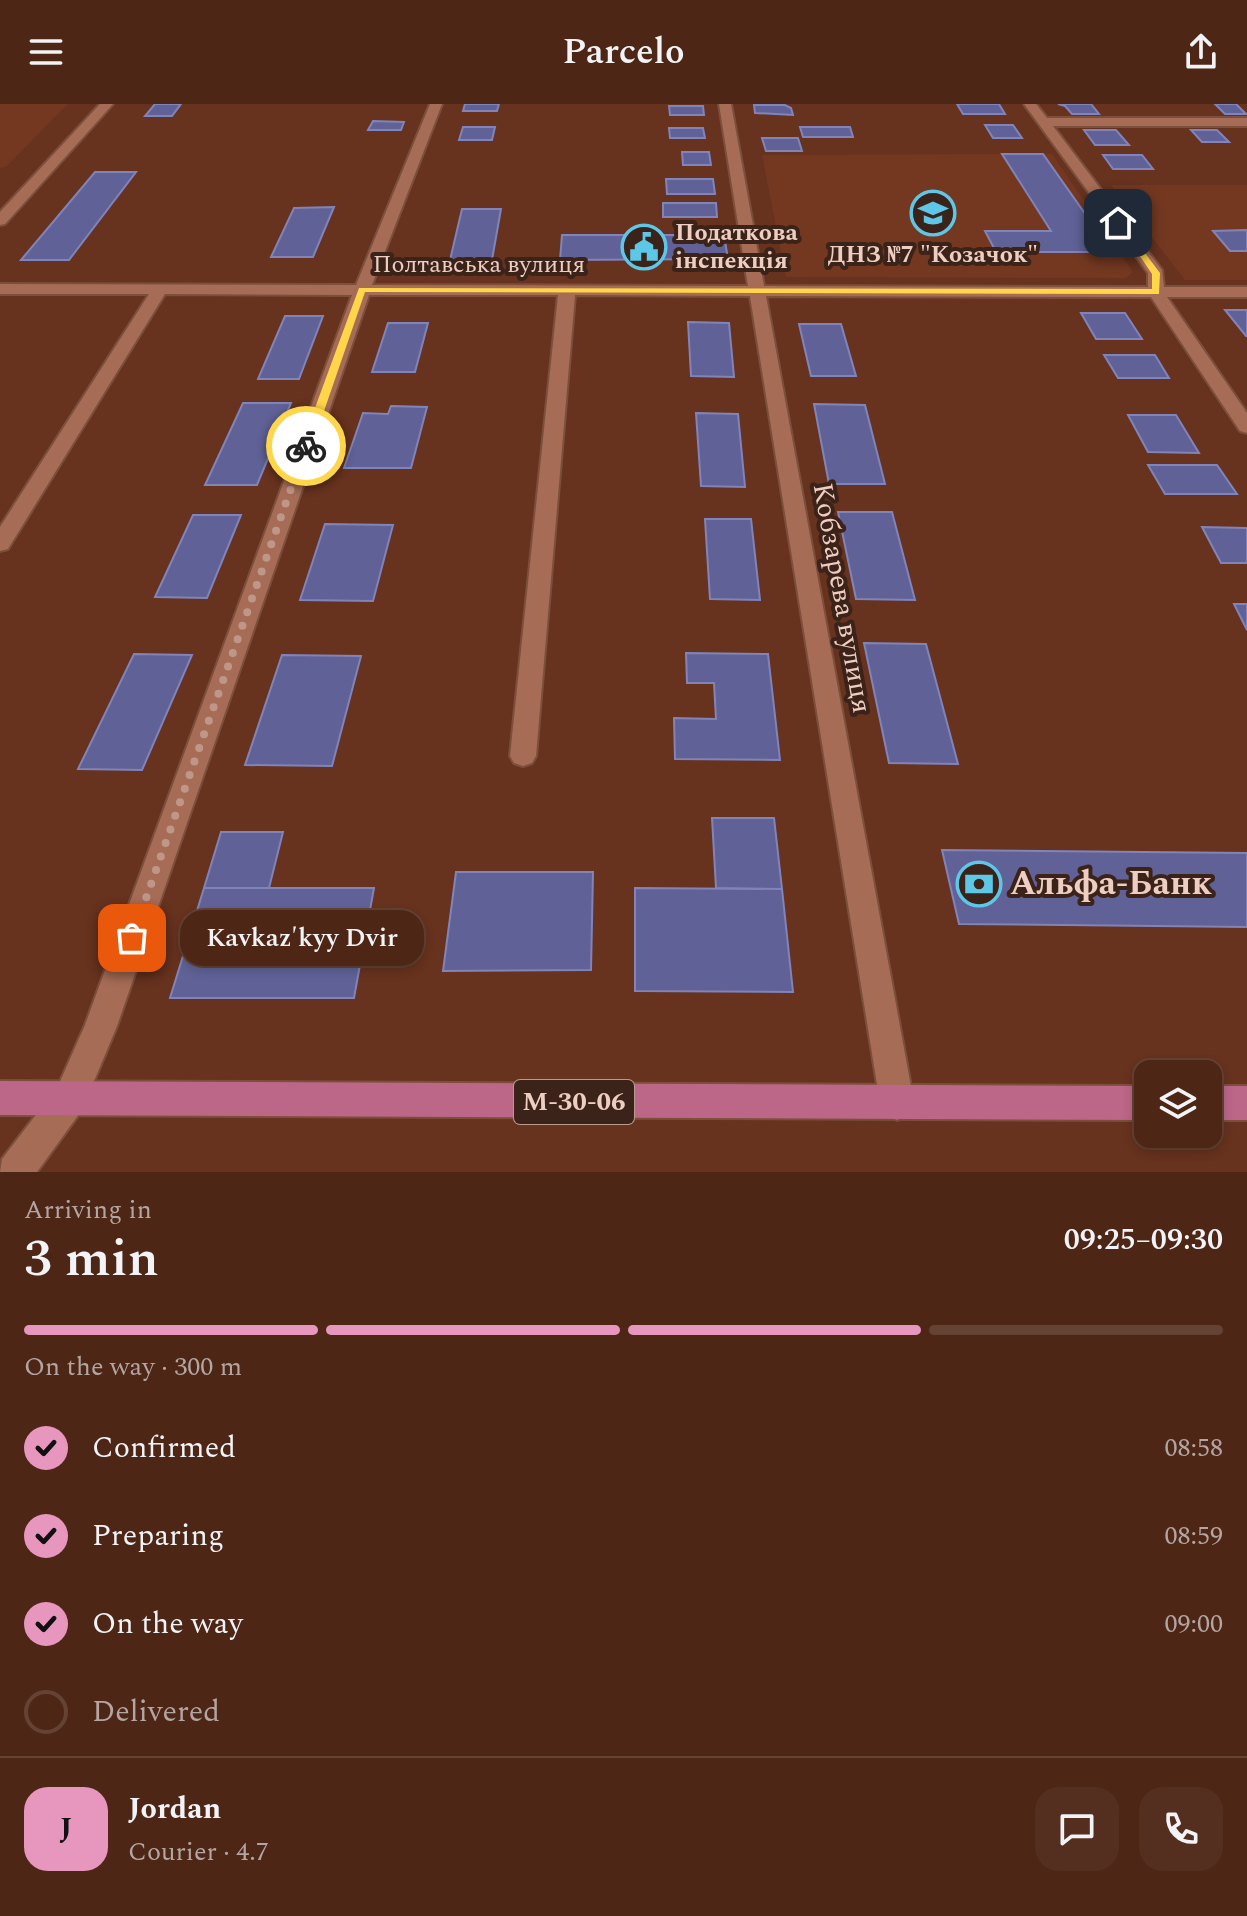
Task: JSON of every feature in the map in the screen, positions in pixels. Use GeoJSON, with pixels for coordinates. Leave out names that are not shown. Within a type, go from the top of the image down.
{"type":"FeatureCollection","features":[{"type":"Feature","properties":{"kind":"main road","name":"М-30-06"},"geometry":{"type":"LineString","coordinates":[[0,1098],[1134,1103]]}},
{"type":"Feature","properties":{"kind":"main road"},"geometry":{"type":"LineString","coordinates":[[1222,1103],[1247,1103]]}},
{"type":"Feature","properties":{"kind":"street"},"geometry":{"type":"LineString","coordinates":[[0,221],[107,104]]}},
{"type":"Feature","properties":{"kind":"street"},"geometry":{"type":"LineString","coordinates":[[15,1172],[70,1098],[101,1026],[362,290],[436,104]]}},
{"type":"Feature","properties":{"kind":"street","name":"Кобзарева вулиця"},"geometry":{"type":"LineString","coordinates":[[725,104],[897,1103]]}},
{"type":"Feature","properties":{"kind":"street"},"geometry":{"type":"LineString","coordinates":[[1030,104],[1156,273],[1156,292],[1247,427]]}},
{"type":"Feature","properties":{"kind":"street"},"geometry":{"type":"LineString","coordinates":[[1043,122],[1247,122]]}},
{"type":"Feature","properties":{"kind":"street","name":"Полтавська вулиця"},"geometry":{"type":"LineString","coordinates":[[0,289],[1247,292]]}},
{"type":"Feature","properties":{"kind":"street"},"geometry":{"type":"LineString","coordinates":[[523,756],[567,289]]}},
{"type":"Feature","properties":{"kind":"street"},"geometry":{"type":"LineString","coordinates":[[0,544],[159,291]]}},
{"type":"Feature","properties":{"kind":"shaded area"},"geometry":{"type":"Polygon","coordinates":[[[0,104],[68,104],[6,167],[0,168],[0,104]]]}},
{"type":"Feature","properties":{"kind":"shaded area","name":"ДНЗ №7 \"Козачок\""},"geometry":{"type":"Polygon","coordinates":[[[1052,154],[1133,272],[1126,278],[786,277],[762,155],[1052,154]]]}},
{"type":"Feature","properties":{"kind":"shaded area"},"geometry":{"type":"Polygon","coordinates":[[[1111,185],[1247,185],[1247,280],[1185,280],[1111,185]]]}},
{"type":"Feature","properties":{"kind":"building"},"geometry":{"type":"Polygon","coordinates":[[[155,104],[181,104],[172,116],[145,116],[155,104]]]}},
{"type":"Feature","properties":{"kind":"building"},"geometry":{"type":"Polygon","coordinates":[[[465,104],[499,104],[497,111],[463,111],[465,104]]]}},
{"type":"Feature","properties":{"kind":"building"},"geometry":{"type":"Polygon","coordinates":[[[957,104],[999,104],[1005,114],[963,114],[957,104]]]}},
{"type":"Feature","properties":{"kind":"building"},"geometry":{"type":"Polygon","coordinates":[[[1058,104],[1091,104],[1099,114],[1072,114],[1065,106],[1058,104]]]}},
{"type":"Feature","properties":{"kind":"building"},"geometry":{"type":"Polygon","coordinates":[[[1215,104],[1236,104],[1246,114],[1225,114],[1215,104]]]}},
{"type":"Feature","properties":{"kind":"building"},"geometry":{"type":"Polygon","coordinates":[[[754,105],[785,105],[791,108],[793,115],[755,113],[754,105]]]}},
{"type":"Feature","properties":{"kind":"building"},"geometry":{"type":"Polygon","coordinates":[[[669,106],[703,106],[704,115],[670,115],[669,106]]]}},
{"type":"Feature","properties":{"kind":"building"},"geometry":{"type":"Polygon","coordinates":[[[373,121],[404,122],[401,130],[368,130],[373,121]]]}},
{"type":"Feature","properties":{"kind":"building"},"geometry":{"type":"Polygon","coordinates":[[[985,125],[1013,125],[1022,138],[993,138],[985,125]]]}},
{"type":"Feature","properties":{"kind":"building"},"geometry":{"type":"Polygon","coordinates":[[[463,127],[495,127],[492,140],[459,140],[463,127]]]}},
{"type":"Feature","properties":{"kind":"building"},"geometry":{"type":"Polygon","coordinates":[[[800,127],[850,127],[853,137],[803,137],[800,127]]]}},
{"type":"Feature","properties":{"kind":"building"},"geometry":{"type":"Polygon","coordinates":[[[669,128],[703,128],[705,138],[670,138],[669,128]]]}},
{"type":"Feature","properties":{"kind":"building"},"geometry":{"type":"Polygon","coordinates":[[[1084,130],[1116,130],[1129,145],[1095,145],[1084,130]]]}},
{"type":"Feature","properties":{"kind":"building"},"geometry":{"type":"Polygon","coordinates":[[[1191,130],[1217,130],[1229,142],[1202,142],[1191,130]]]}},
{"type":"Feature","properties":{"kind":"building"},"geometry":{"type":"Polygon","coordinates":[[[762,138],[798,138],[802,151],[766,151],[762,138]]]}},
{"type":"Feature","properties":{"kind":"building"},"geometry":{"type":"Polygon","coordinates":[[[682,152],[709,152],[711,165],[683,165],[682,152]]]}},
{"type":"Feature","properties":{"kind":"building"},"geometry":{"type":"Polygon","coordinates":[[[1002,154],[1043,154],[1112,252],[996,252],[985,231],[1051,231],[1002,154]]]}},
{"type":"Feature","properties":{"kind":"building"},"geometry":{"type":"Polygon","coordinates":[[[1103,155],[1142,155],[1153,169],[1113,169],[1103,155]]]}},
{"type":"Feature","properties":{"kind":"building"},"geometry":{"type":"Polygon","coordinates":[[[95,172],[136,172],[69,260],[21,260],[95,172]]]}},
{"type":"Feature","properties":{"kind":"building"},"geometry":{"type":"Polygon","coordinates":[[[666,179],[713,179],[715,194],[667,194],[666,179]]]}},
{"type":"Feature","properties":{"kind":"building"},"geometry":{"type":"Polygon","coordinates":[[[663,203],[716,203],[717,217],[663,217],[663,203]]]}},
{"type":"Feature","properties":{"kind":"building"},"geometry":{"type":"Polygon","coordinates":[[[334,207],[313,257],[271,257],[294,208],[334,207]]]}},
{"type":"Feature","properties":{"kind":"building"},"geometry":{"type":"Polygon","coordinates":[[[462,209],[501,209],[492,260],[450,260],[462,209]]]}},
{"type":"Feature","properties":{"kind":"building"},"geometry":{"type":"Polygon","coordinates":[[[1247,230],[1247,251],[1230,251],[1213,231],[1247,230]]]}},
{"type":"Feature","properties":{"kind":"building","name":"Податкова інспекція"},"geometry":{"type":"Polygon","coordinates":[[[562,235],[724,235],[728,259],[560,260],[562,235]]]}},
{"type":"Feature","properties":{"kind":"building"},"geometry":{"type":"Polygon","coordinates":[[[1225,310],[1247,310],[1247,336],[1246,336],[1225,310]]]}},
{"type":"Feature","properties":{"kind":"building"},"geometry":{"type":"Polygon","coordinates":[[[1081,313],[1125,313],[1142,339],[1096,339],[1081,313]]]}},
{"type":"Feature","properties":{"kind":"building"},"geometry":{"type":"Polygon","coordinates":[[[285,316],[323,316],[299,379],[258,379],[285,316]]]}},
{"type":"Feature","properties":{"kind":"building"},"geometry":{"type":"Polygon","coordinates":[[[688,322],[729,323],[734,377],[691,376],[688,322]]]}},
{"type":"Feature","properties":{"kind":"building"},"geometry":{"type":"Polygon","coordinates":[[[388,323],[428,323],[415,372],[372,372],[388,323]]]}},
{"type":"Feature","properties":{"kind":"building"},"geometry":{"type":"Polygon","coordinates":[[[799,324],[841,324],[856,376],[811,376],[799,324]]]}},
{"type":"Feature","properties":{"kind":"building"},"geometry":{"type":"Polygon","coordinates":[[[1104,355],[1155,355],[1169,378],[1118,378],[1104,355]]]}},
{"type":"Feature","properties":{"kind":"building"},"geometry":{"type":"Polygon","coordinates":[[[243,403],[291,403],[257,485],[205,485],[243,403]]]}},
{"type":"Feature","properties":{"kind":"building"},"geometry":{"type":"Polygon","coordinates":[[[814,404],[865,405],[885,484],[829,484],[814,404]]]}},
{"type":"Feature","properties":{"kind":"building"},"geometry":{"type":"Polygon","coordinates":[[[391,406],[427,407],[411,468],[344,468],[363,413],[388,414],[391,406]]]}},
{"type":"Feature","properties":{"kind":"building"},"geometry":{"type":"Polygon","coordinates":[[[696,413],[738,414],[745,487],[701,486],[696,413]]]}},
{"type":"Feature","properties":{"kind":"building"},"geometry":{"type":"Polygon","coordinates":[[[1128,415],[1176,415],[1199,453],[1148,452],[1128,415]]]}},
{"type":"Feature","properties":{"kind":"building"},"geometry":{"type":"Polygon","coordinates":[[[1148,465],[1217,465],[1237,494],[1165,494],[1148,465]]]}},
{"type":"Feature","properties":{"kind":"building"},"geometry":{"type":"Polygon","coordinates":[[[838,512],[892,512],[915,600],[856,599],[838,512]]]}},
{"type":"Feature","properties":{"kind":"building"},"geometry":{"type":"Polygon","coordinates":[[[193,515],[241,515],[207,598],[155,597],[193,515]]]}},
{"type":"Feature","properties":{"kind":"building"},"geometry":{"type":"Polygon","coordinates":[[[705,519],[751,519],[760,600],[710,599],[705,519]]]}},
{"type":"Feature","properties":{"kind":"building"},"geometry":{"type":"Polygon","coordinates":[[[325,524],[393,525],[373,601],[300,600],[325,524]]]}},
{"type":"Feature","properties":{"kind":"building"},"geometry":{"type":"Polygon","coordinates":[[[1202,527],[1247,528],[1247,563],[1221,563],[1202,527]]]}},
{"type":"Feature","properties":{"kind":"building"},"geometry":{"type":"Polygon","coordinates":[[[1234,604],[1247,604],[1247,630],[1234,604]]]}},
{"type":"Feature","properties":{"kind":"building"},"geometry":{"type":"Polygon","coordinates":[[[864,643],[926,644],[958,764],[889,763],[864,643]]]}},
{"type":"Feature","properties":{"kind":"building"},"geometry":{"type":"Polygon","coordinates":[[[686,653],[768,654],[780,760],[675,759],[674,718],[716,719],[714,683],[687,683],[686,653]]]}},
{"type":"Feature","properties":{"kind":"building"},"geometry":{"type":"Polygon","coordinates":[[[134,654],[192,655],[142,770],[78,769],[134,654]]]}},
{"type":"Feature","properties":{"kind":"building"},"geometry":{"type":"Polygon","coordinates":[[[282,655],[361,656],[332,766],[245,765],[282,655]]]}},
{"type":"Feature","properties":{"kind":"building"},"geometry":{"type":"Polygon","coordinates":[[[712,818],[774,818],[782,889],[716,888],[712,818]]]}},
{"type":"Feature","properties":{"kind":"building"},"geometry":{"type":"Polygon","coordinates":[[[221,832],[283,832],[269,888],[204,888],[221,832]]]}},
{"type":"Feature","properties":{"kind":"building"},"geometry":{"type":"Polygon","coordinates":[[[942,850],[1247,853],[1247,927],[959,924],[942,850]]]}},
{"type":"Feature","properties":{"kind":"building"},"geometry":{"type":"Polygon","coordinates":[[[456,872],[593,872],[591,970],[443,971],[456,872]]]}},
{"type":"Feature","properties":{"kind":"building"},"geometry":{"type":"Polygon","coordinates":[[[204,888],[374,888],[354,998],[170,998],[204,888]]]}},
{"type":"Feature","properties":{"kind":"building"},"geometry":{"type":"Polygon","coordinates":[[[635,888],[782,889],[793,992],[635,991],[635,888]]]}},
{"type":"Feature","properties":{"kind":"way so far"},"geometry":{"type":"LineString","coordinates":[[132,938],[306,446]]}},
{"type":"Feature","properties":{"kind":"place","name":"ДНЗ №7 \"Козачок\""},"geometry":{"type":"Point","coordinates":[933,213]}},
{"type":"Feature","properties":{"kind":"place","name":"Податкова інспекція"},"geometry":{"type":"Point","coordinates":[644,247]}},
{"type":"Feature","properties":{"kind":"place","name":"Альфа-Банк"},"geometry":{"type":"Point","coordinates":[979,884]}},
{"type":"Feature","properties":{"kind":"place","name":"Kavkazʹkyy Dvir"},"geometry":{"type":"Point","coordinates":[132,938]}},
{"type":"Feature","properties":{"kind":"route"},"geometry":{"type":"LineString","coordinates":[[306,446],[362,290],[1156,292],[1156,273],[1118,223]]}}]}
